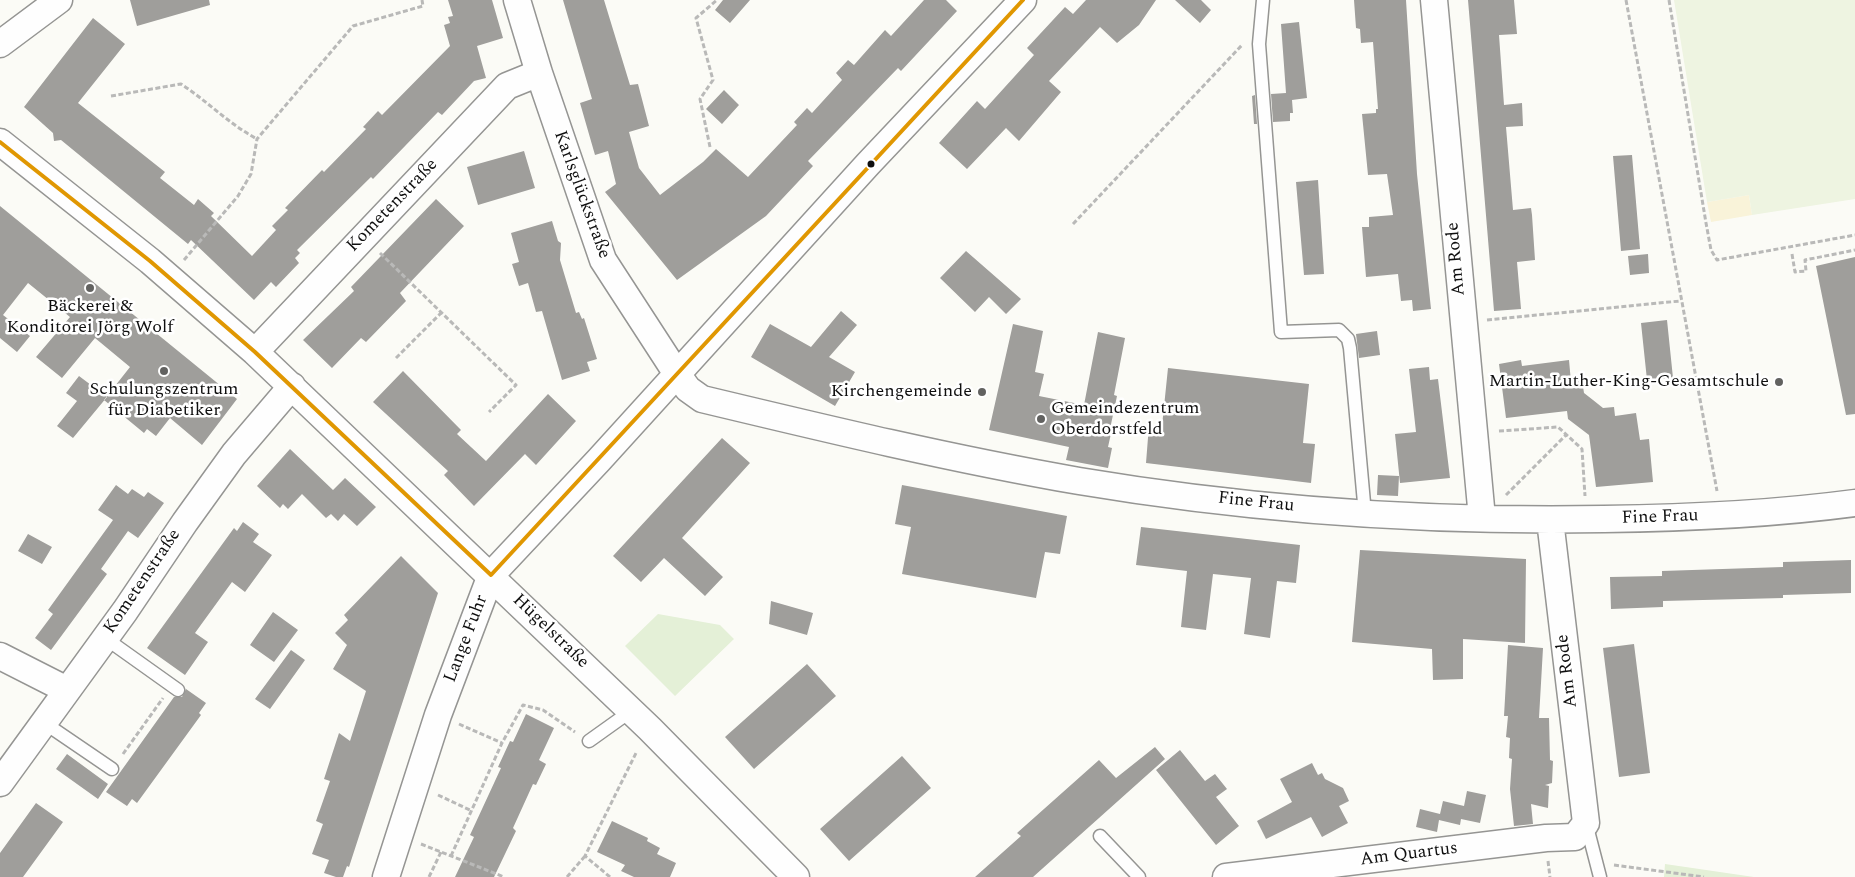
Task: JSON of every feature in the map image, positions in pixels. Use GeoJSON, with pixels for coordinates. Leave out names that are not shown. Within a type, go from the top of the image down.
{"type":"FeatureCollection","features":[{"type":"Feature","properties":{"kind":"street"},"geometry":{"type":"LineString","coordinates":[[0,44],[59,0]]}},
{"type":"Feature","properties":{"kind":"street","name":"Karlsglückstraße"},"geometry":{"type":"LineString","coordinates":[[517,0],[539,73],[603,260],[677,374]]}},
{"type":"Feature","properties":{"kind":"street","name":"Lange Fuhr"},"geometry":{"type":"LineString","coordinates":[[386,877],[438,715],[491,574],[677,374],[868,164],[1023,0]]}},
{"type":"Feature","properties":{"kind":"street","name":"Am Rode"},"geometry":{"type":"LineString","coordinates":[[1434,0],[1482,518]]}},
{"type":"Feature","properties":{"kind":"street","name":"Kometenstraße"},"geometry":{"type":"LineString","coordinates":[[255,352],[508,86],[539,73]]}},
{"type":"Feature","properties":{"kind":"street","name":"Hügelstraße"},"geometry":{"type":"LineString","coordinates":[[0,142],[168,278],[292,386],[491,574],[796,877]]}},
{"type":"Feature","properties":{"kind":"street","name":"Fine Frau"},"geometry":{"type":"LineString","coordinates":[[677,374],[688,389],[702,399],[848,434],[980,462],[1080,481],[1169,494],[1364,514],[1550,520],[1722,516],[1796,511],[1855,503]]}},
{"type":"Feature","properties":{"kind":"street","name":"Kometenstraße"},"geometry":{"type":"LineString","coordinates":[[0,783],[105,638],[234,454],[292,386]]}},
{"type":"Feature","properties":{"kind":"street","name":"Am Rode"},"geometry":{"type":"LineString","coordinates":[[1550,520],[1586,823]]}},
{"type":"Feature","properties":{"kind":"street"},"geometry":{"type":"LineString","coordinates":[[0,656],[67,690]]}},
{"type":"Feature","properties":{"kind":"street","name":"Am Quartus"},"geometry":{"type":"LineString","coordinates":[[1226,877],[1575,836],[1586,823]]}},
{"type":"Feature","properties":{"kind":"lane"},"geometry":{"type":"LineString","coordinates":[[1263,0],[1260,54],[1281,332],[1339,330],[1348,339],[1364,514]]}},
{"type":"Feature","properties":{"kind":"lane"},"geometry":{"type":"LineString","coordinates":[[105,638],[175,688]]}},
{"type":"Feature","properties":{"kind":"lane"},"geometry":{"type":"LineString","coordinates":[[589,741],[631,711]]}},
{"type":"Feature","properties":{"kind":"lane"},"geometry":{"type":"LineString","coordinates":[[43,722],[112,769]]}},
{"type":"Feature","properties":{"kind":"lane"},"geometry":{"type":"LineString","coordinates":[[1586,823],[1599,872]]}},
{"type":"Feature","properties":{"kind":"lane"},"geometry":{"type":"LineString","coordinates":[[1100,836],[1139,877]]}},
{"type":"Feature","properties":{"kind":"path"},"geometry":{"type":"LineString","coordinates":[[168,278],[238,196],[251,174],[257,139],[353,26],[423,6],[422,0]]}},
{"type":"Feature","properties":{"kind":"path"},"geometry":{"type":"LineString","coordinates":[[710,147],[700,98],[713,80],[696,18],[717,0]]}},
{"type":"Feature","properties":{"kind":"path"},"geometry":{"type":"LineString","coordinates":[[1626,0],[1680,301],[1718,493]]}},
{"type":"Feature","properties":{"kind":"path"},"geometry":{"type":"LineString","coordinates":[[1669,0],[1706,223],[1711,250],[1717,260],[1855,235]]}},
{"type":"Feature","properties":{"kind":"path"},"geometry":{"type":"LineString","coordinates":[[1073,224],[1261,24]]}},
{"type":"Feature","properties":{"kind":"path"},"geometry":{"type":"LineString","coordinates":[[111,96],[181,84],[240,130],[257,139]]}},
{"type":"Feature","properties":{"kind":"path"},"geometry":{"type":"LineString","coordinates":[[364,237],[516,384],[489,412]]}},
{"type":"Feature","properties":{"kind":"path"},"geometry":{"type":"LineString","coordinates":[[1792,254],[1794,272],[1806,271],[1804,260],[1855,250]]}},
{"type":"Feature","properties":{"kind":"path"},"geometry":{"type":"LineString","coordinates":[[1486,320],[1680,301]]}},
{"type":"Feature","properties":{"kind":"path"},"geometry":{"type":"LineString","coordinates":[[396,358],[442,312]]}},
{"type":"Feature","properties":{"kind":"path"},"geometry":{"type":"LineString","coordinates":[[1496,432],[1558,428],[1582,449],[1585,497]]}},
{"type":"Feature","properties":{"kind":"path"},"geometry":{"type":"LineString","coordinates":[[1502,498],[1566,435]]}},
{"type":"Feature","properties":{"kind":"path"},"geometry":{"type":"LineString","coordinates":[[112,769],[175,688]]}},
{"type":"Feature","properties":{"kind":"path"},"geometry":{"type":"LineString","coordinates":[[451,856],[502,743],[523,705],[543,710],[589,741]]}},
{"type":"Feature","properties":{"kind":"path"},"geometry":{"type":"LineString","coordinates":[[438,715],[502,743]]}},
{"type":"Feature","properties":{"kind":"path"},"geometry":{"type":"LineString","coordinates":[[567,877],[585,856],[636,754]]}},
{"type":"Feature","properties":{"kind":"path"},"geometry":{"type":"LineString","coordinates":[[415,785],[472,811]]}},
{"type":"Feature","properties":{"kind":"path"},"geometry":{"type":"LineString","coordinates":[[400,836],[504,877]]}},
{"type":"Feature","properties":{"kind":"path"},"geometry":{"type":"LineString","coordinates":[[430,877],[441,852]]}},
{"type":"Feature","properties":{"kind":"path"},"geometry":{"type":"LineString","coordinates":[[585,856],[610,877]]}},
{"type":"Feature","properties":{"kind":"path"},"geometry":{"type":"LineString","coordinates":[[1599,872],[1618,864],[1704,877]]}},
{"type":"Feature","properties":{"kind":"green space"},"geometry":{"type":"Polygon","coordinates":[[[1674,0],[1855,0],[1855,199],[1752,215],[1749,195],[1707,202],[1674,0]]]}},
{"type":"Feature","properties":{"kind":"green space"},"geometry":{"type":"Polygon","coordinates":[[[658,614],[720,625],[734,639],[675,696],[625,646],[658,614]]]}},
{"type":"Feature","properties":{"kind":"green space"},"geometry":{"type":"Polygon","coordinates":[[[1665,864],[1754,877],[1664,877],[1665,864]]]}},
{"type":"Feature","properties":{"kind":"sand"},"geometry":{"type":"Polygon","coordinates":[[[1749,195],[1752,215],[1711,222],[1707,202],[1749,195]]]}},
{"type":"Feature","properties":{"kind":"building"},"geometry":{"type":"Polygon","coordinates":[[[130,0],[209,0],[210,5],[137,26],[130,0]]]}},
{"type":"Feature","properties":{"kind":"building"},"geometry":{"type":"Polygon","coordinates":[[[448,0],[492,0],[503,38],[477,46],[486,78],[474,81],[442,115],[438,112],[373,179],[371,177],[297,250],[300,253],[295,258],[299,263],[276,287],[271,282],[254,300],[191,240],[188,244],[61,140],[54,141],[53,133],[24,107],[93,18],[125,44],[78,103],[165,172],[160,178],[194,205],[198,199],[214,213],[211,216],[252,256],[276,230],[272,226],[288,210],[285,208],[366,129],[363,127],[378,111],[382,115],[450,46],[444,25],[450,23],[448,17],[453,16],[448,0]]]}},
{"type":"Feature","properties":{"kind":"building"},"geometry":{"type":"Polygon","coordinates":[[[563,0],[604,0],[630,85],[638,84],[649,126],[629,132],[639,168],[660,195],[703,162],[716,149],[748,177],[797,125],[794,122],[807,108],[812,113],[842,80],[836,73],[848,60],[854,65],[885,30],[891,36],[924,0],[946,0],[957,11],[901,71],[898,68],[808,161],[813,166],[766,216],[677,280],[605,192],[616,184],[608,151],[595,155],[580,103],[592,99],[563,0]]]}},
{"type":"Feature","properties":{"kind":"building"},"geometry":{"type":"Polygon","coordinates":[[[723,0],[750,0],[730,23],[715,10],[723,0]]]}},
{"type":"Feature","properties":{"kind":"building"},"geometry":{"type":"Polygon","coordinates":[[[1086,0],[1156,0],[1139,25],[1117,43],[1100,27],[1049,81],[1061,92],[1019,141],[1006,128],[967,169],[939,143],[977,101],[985,109],[1034,55],[1027,48],[1065,7],[1073,14],[1086,0]]]}},
{"type":"Feature","properties":{"kind":"building"},"geometry":{"type":"Polygon","coordinates":[[[1175,0],[1201,0],[1211,10],[1200,23],[1175,0]]]}},
{"type":"Feature","properties":{"kind":"building"},"geometry":{"type":"Polygon","coordinates":[[[1354,0],[1406,0],[1417,174],[1431,309],[1413,311],[1412,300],[1401,301],[1398,274],[1366,277],[1362,227],[1369,227],[1369,217],[1393,215],[1387,174],[1368,175],[1362,114],[1376,113],[1376,109],[1378,109],[1373,42],[1361,43],[1360,29],[1356,28],[1354,0]]]}},
{"type":"Feature","properties":{"kind":"building"},"geometry":{"type":"Polygon","coordinates":[[[1468,0],[1514,0],[1517,34],[1499,35],[1504,105],[1522,103],[1523,126],[1506,127],[1513,210],[1531,208],[1532,215],[1535,260],[1517,262],[1521,309],[1494,311],[1468,0]]]}},
{"type":"Feature","properties":{"kind":"building"},"geometry":{"type":"Polygon","coordinates":[[[1299,22],[1307,98],[1292,100],[1293,113],[1290,113],[1290,121],[1273,122],[1271,94],[1286,93],[1281,24],[1299,22]]]}},
{"type":"Feature","properties":{"kind":"building"},"geometry":{"type":"Polygon","coordinates":[[[724,90],[739,105],[722,124],[706,109],[724,90]]]}},
{"type":"Feature","properties":{"kind":"building"},"geometry":{"type":"Polygon","coordinates":[[[1255,95],[1257,124],[1254,124],[1252,96],[1255,95]]]}},
{"type":"Feature","properties":{"kind":"building"},"geometry":{"type":"Polygon","coordinates":[[[524,151],[535,188],[478,205],[467,167],[524,151]]]}},
{"type":"Feature","properties":{"kind":"building"},"geometry":{"type":"Polygon","coordinates":[[[1632,155],[1640,249],[1621,251],[1613,156],[1632,155]]]}},
{"type":"Feature","properties":{"kind":"building"},"geometry":{"type":"Polygon","coordinates":[[[1318,180],[1324,274],[1304,275],[1296,182],[1318,180]]]}},
{"type":"Feature","properties":{"kind":"building"},"geometry":{"type":"Polygon","coordinates":[[[436,199],[464,226],[400,293],[406,301],[366,342],[361,338],[332,368],[303,340],[354,291],[351,287],[436,199]]]}},
{"type":"Feature","properties":{"kind":"building"},"geometry":{"type":"Polygon","coordinates":[[[0,206],[237,399],[202,445],[170,418],[156,436],[147,429],[144,433],[104,400],[130,367],[95,338],[62,378],[36,357],[70,317],[28,283],[3,315],[30,336],[17,352],[0,338],[0,206]]]}},
{"type":"Feature","properties":{"kind":"building"},"geometry":{"type":"Polygon","coordinates":[[[552,221],[558,241],[561,243],[560,260],[576,313],[579,312],[582,319],[584,318],[597,359],[587,362],[590,371],[562,380],[542,311],[536,312],[528,283],[519,286],[512,264],[519,262],[511,233],[552,221]]]}},
{"type":"Feature","properties":{"kind":"building"},"geometry":{"type":"Polygon","coordinates":[[[966,251],[1021,299],[1006,314],[989,297],[975,312],[940,278],[966,251]]]}},
{"type":"Feature","properties":{"kind":"building"},"geometry":{"type":"Polygon","coordinates":[[[1648,254],[1649,273],[1630,275],[1628,256],[1648,254]]]}},
{"type":"Feature","properties":{"kind":"building"},"geometry":{"type":"Polygon","coordinates":[[[1855,257],[1855,414],[1846,415],[1816,266],[1855,257]]]}},
{"type":"Feature","properties":{"kind":"building"},"geometry":{"type":"Polygon","coordinates":[[[841,311],[857,325],[829,357],[855,372],[835,406],[751,357],[770,324],[811,347],[841,311]]]}},
{"type":"Feature","properties":{"kind":"building"},"geometry":{"type":"Polygon","coordinates":[[[1667,320],[1673,378],[1647,380],[1641,323],[1667,320]]]}},
{"type":"Feature","properties":{"kind":"building"},"geometry":{"type":"Polygon","coordinates":[[[1013,324],[1043,331],[1035,372],[1044,374],[1039,396],[1084,405],[1098,332],[1125,338],[1114,395],[1117,396],[1110,429],[1112,429],[1108,447],[1112,448],[1108,468],[1066,460],[1069,447],[989,430],[1013,324]]]}},
{"type":"Feature","properties":{"kind":"building"},"geometry":{"type":"Polygon","coordinates":[[[1377,331],[1380,355],[1359,358],[1356,334],[1377,331]]]}},
{"type":"Feature","properties":{"kind":"building"},"geometry":{"type":"Polygon","coordinates":[[[1521,360],[1522,366],[1569,360],[1571,382],[1582,380],[1584,393],[1603,408],[1614,407],[1615,416],[1636,413],[1640,440],[1649,439],[1653,482],[1596,487],[1589,435],[1568,419],[1567,411],[1506,418],[1499,364],[1521,360]]]}},
{"type":"Feature","properties":{"kind":"building"},"geometry":{"type":"Polygon","coordinates":[[[1429,367],[1430,380],[1438,379],[1450,478],[1400,483],[1395,434],[1416,432],[1409,369],[1429,367]]]}},
{"type":"Feature","properties":{"kind":"building"},"geometry":{"type":"Polygon","coordinates":[[[1168,368],[1309,384],[1303,443],[1315,444],[1311,483],[1146,463],[1149,425],[1162,426],[1168,368]]]}},
{"type":"Feature","properties":{"kind":"building"},"geometry":{"type":"Polygon","coordinates":[[[403,371],[461,430],[457,434],[486,461],[548,394],[576,421],[536,465],[525,454],[474,506],[444,475],[448,471],[373,402],[403,371]]]}},
{"type":"Feature","properties":{"kind":"building"},"geometry":{"type":"Polygon","coordinates":[[[79,376],[107,397],[73,438],[57,426],[77,401],[66,393],[79,376]]]}},
{"type":"Feature","properties":{"kind":"building"},"geometry":{"type":"Polygon","coordinates":[[[722,438],[750,463],[682,538],[723,577],[705,596],[664,558],[641,582],[613,556],[722,438]]]}},
{"type":"Feature","properties":{"kind":"building"},"geometry":{"type":"Polygon","coordinates":[[[290,449],[333,490],[345,478],[376,507],[357,526],[344,514],[338,521],[331,514],[326,518],[302,494],[288,509],[283,504],[280,508],[257,486],[290,449]]]}},
{"type":"Feature","properties":{"kind":"building"},"geometry":{"type":"Polygon","coordinates":[[[1378,475],[1399,476],[1398,496],[1377,495],[1378,475]]]}},
{"type":"Feature","properties":{"kind":"building"},"geometry":{"type":"Polygon","coordinates":[[[116,485],[128,494],[132,489],[144,497],[148,492],[164,503],[138,538],[128,531],[101,569],[107,574],[51,650],[35,638],[53,614],[48,610],[113,520],[98,510],[116,485]]]}},
{"type":"Feature","properties":{"kind":"building"},"geometry":{"type":"Polygon","coordinates":[[[902,485],[1067,516],[1060,554],[1045,552],[1036,598],[902,574],[911,527],[895,524],[902,485]]]}},
{"type":"Feature","properties":{"kind":"building"},"geometry":{"type":"Polygon","coordinates":[[[243,522],[259,534],[253,542],[272,555],[245,592],[232,582],[195,633],[208,642],[185,675],[147,648],[234,528],[237,531],[243,522]]]}},
{"type":"Feature","properties":{"kind":"building"},"geometry":{"type":"Polygon","coordinates":[[[1141,527],[1300,545],[1296,583],[1277,581],[1270,638],[1244,634],[1251,578],[1213,574],[1206,630],[1181,627],[1187,571],[1136,565],[1141,527]]]}},
{"type":"Feature","properties":{"kind":"building"},"geometry":{"type":"Polygon","coordinates":[[[28,534],[52,547],[42,564],[18,551],[28,534]]]}},
{"type":"Feature","properties":{"kind":"building"},"geometry":{"type":"Polygon","coordinates":[[[1360,550],[1526,559],[1525,643],[1463,639],[1463,679],[1433,680],[1432,649],[1352,642],[1360,550]]]}},
{"type":"Feature","properties":{"kind":"building"},"geometry":{"type":"Polygon","coordinates":[[[401,556],[438,593],[349,867],[347,866],[343,877],[336,877],[324,873],[329,860],[312,854],[323,824],[316,821],[330,781],[324,779],[339,733],[350,741],[366,691],[333,669],[347,645],[335,633],[348,620],[344,615],[401,556]]]}},
{"type":"Feature","properties":{"kind":"building"},"geometry":{"type":"Polygon","coordinates":[[[1851,560],[1851,593],[1783,595],[1783,598],[1663,601],[1663,607],[1611,609],[1610,577],[1662,576],[1662,571],[1783,567],[1783,562],[1851,560]]]}},
{"type":"Feature","properties":{"kind":"building"},"geometry":{"type":"Polygon","coordinates":[[[771,601],[813,613],[807,635],[769,624],[771,601]]]}},
{"type":"Feature","properties":{"kind":"building"},"geometry":{"type":"Polygon","coordinates":[[[273,612],[298,630],[274,662],[250,645],[273,612]]]}},
{"type":"Feature","properties":{"kind":"building"},"geometry":{"type":"Polygon","coordinates":[[[1634,644],[1650,773],[1619,777],[1603,648],[1634,644]]]}},
{"type":"Feature","properties":{"kind":"building"},"geometry":{"type":"Polygon","coordinates":[[[1508,645],[1543,648],[1539,718],[1549,718],[1550,760],[1553,761],[1552,783],[1545,785],[1549,786],[1548,808],[1531,804],[1533,824],[1514,826],[1510,789],[1512,759],[1509,758],[1510,738],[1506,737],[1508,716],[1504,716],[1508,645]]]}},
{"type":"Feature","properties":{"kind":"building"},"geometry":{"type":"Polygon","coordinates":[[[291,650],[305,660],[270,709],[255,699],[291,650]]]}},
{"type":"Feature","properties":{"kind":"building"},"geometry":{"type":"Polygon","coordinates":[[[807,664],[836,696],[754,769],[725,737],[807,664]]]}},
{"type":"Feature","properties":{"kind":"building"},"geometry":{"type":"Polygon","coordinates":[[[186,689],[206,703],[199,713],[201,715],[137,803],[132,799],[127,806],[106,792],[174,697],[182,697],[186,689]]]}},
{"type":"Feature","properties":{"kind":"building"},"geometry":{"type":"Polygon","coordinates":[[[526,714],[554,728],[539,760],[546,764],[536,785],[533,784],[513,828],[516,831],[494,877],[455,877],[474,837],[470,835],[501,768],[498,767],[510,741],[513,742],[526,714]]]}},
{"type":"Feature","properties":{"kind":"building"},"geometry":{"type":"Polygon","coordinates":[[[1155,747],[1165,759],[1033,877],[975,877],[1021,836],[1017,833],[1099,760],[1116,778],[1155,747]]]}},
{"type":"Feature","properties":{"kind":"building"},"geometry":{"type":"Polygon","coordinates":[[[1180,750],[1205,781],[1215,774],[1227,789],[1216,797],[1239,826],[1216,845],[1156,770],[1180,750]]]}},
{"type":"Feature","properties":{"kind":"building"},"geometry":{"type":"Polygon","coordinates":[[[67,754],[108,784],[98,799],[56,769],[67,754]]]}},
{"type":"Feature","properties":{"kind":"building"},"geometry":{"type":"Polygon","coordinates":[[[902,756],[931,788],[849,861],[820,829],[902,756]]]}},
{"type":"Feature","properties":{"kind":"building"},"geometry":{"type":"Polygon","coordinates":[[[1312,763],[1318,775],[1322,773],[1325,779],[1343,788],[1349,801],[1339,806],[1348,823],[1322,837],[1311,817],[1266,839],[1257,821],[1292,802],[1280,779],[1312,763]]]}},
{"type":"Feature","properties":{"kind":"building"},"geometry":{"type":"Polygon","coordinates":[[[1467,791],[1486,795],[1480,823],[1461,819],[1460,825],[1439,820],[1437,832],[1416,827],[1420,809],[1440,814],[1443,801],[1464,806],[1467,791]]]}},
{"type":"Feature","properties":{"kind":"building"},"geometry":{"type":"Polygon","coordinates":[[[36,803],[63,822],[23,877],[0,877],[0,853],[36,803]]]}},
{"type":"Feature","properties":{"kind":"building"},"geometry":{"type":"Polygon","coordinates":[[[612,821],[648,838],[647,841],[660,848],[657,854],[676,863],[670,877],[634,877],[621,871],[625,865],[597,852],[612,821]]]}},
{"type":"Feature","properties":{"kind":"transit line"},"geometry":{"type":"LineString","coordinates":[[491,575],[1023,0]]}},
{"type":"Feature","properties":{"kind":"transit line"},"geometry":{"type":"LineString","coordinates":[[0,142],[150,261],[255,352],[491,575]]}},
{"type":"Feature","properties":{"kind":"place","name":"Bäckerei & Konditorei Jörg Wolf"},"geometry":{"type":"Point","coordinates":[90,288]}},
{"type":"Feature","properties":{"kind":"place","name":"Schulungszentrum für Diabetiker"},"geometry":{"type":"Point","coordinates":[164,371]}},
{"type":"Feature","properties":{"kind":"place","name":"Martin-Luther-King-Gesamtschule"},"geometry":{"type":"Point","coordinates":[1779,382]}},
{"type":"Feature","properties":{"kind":"place","name":"Kirchengemeinde"},"geometry":{"type":"Point","coordinates":[982,392]}},
{"type":"Feature","properties":{"kind":"place","name":"Gemeindezentrum Oberdorstfeld"},"geometry":{"type":"Point","coordinates":[1041,419]}}]}
